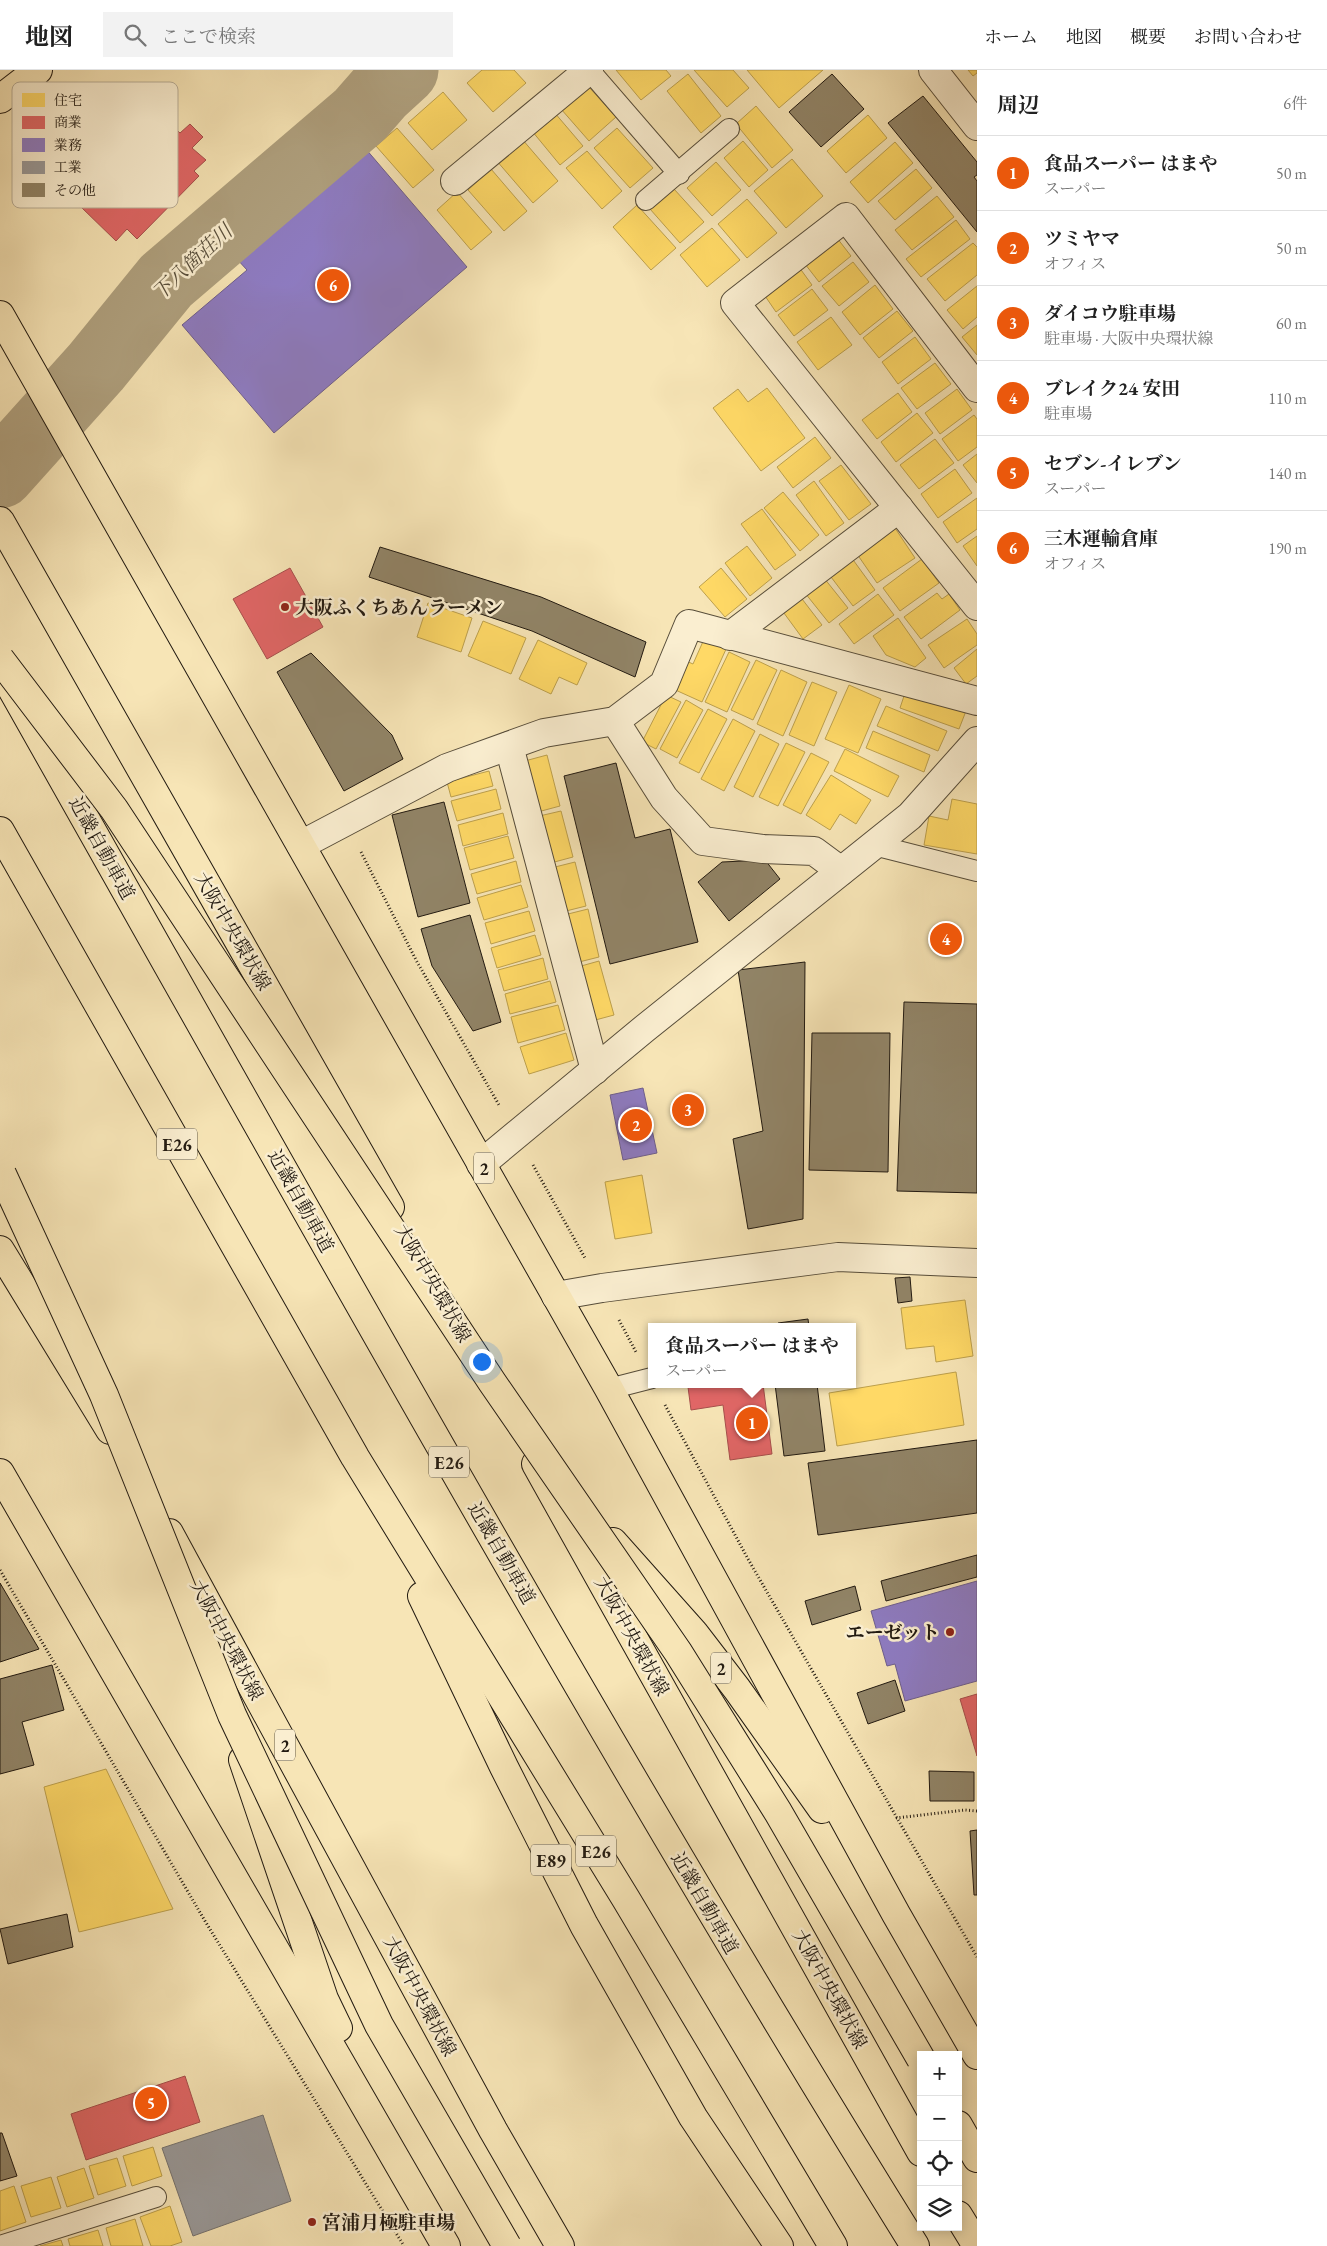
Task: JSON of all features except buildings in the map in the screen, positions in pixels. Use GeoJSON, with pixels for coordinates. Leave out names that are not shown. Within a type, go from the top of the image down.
{"type":"FeatureCollection","features":[{"type":"Feature","properties":{"kind":"main road"},"geometry":{"type":"LineString","coordinates":[[22,82],[38,70]]}},
{"type":"Feature","properties":{"kind":"main road"},"geometry":{"type":"LineString","coordinates":[[0,99],[12,90]]}},
{"type":"Feature","properties":{"kind":"main road","name":"2"},"geometry":{"type":"LineString","coordinates":[[0,315],[609,1389],[896,1914],[977,2055]]}},
{"type":"Feature","properties":{"kind":"main road","name":"大阪中央環状線"},"geometry":{"type":"LineString","coordinates":[[0,521],[522,1440],[917,2145]]}},
{"type":"Feature","properties":{"kind":"main road"},"geometry":{"type":"LineString","coordinates":[[0,659],[114,809],[492,1382],[678,1652],[778,1812],[917,2052]]}},
{"type":"Feature","properties":{"kind":"main road","name":"近畿自動車道"},"geometry":{"type":"LineString","coordinates":[[0,668],[421,1413],[639,1790],[743,1967],[915,2246]]}},
{"type":"Feature","properties":{"kind":"main road","name":"E26"},"geometry":{"type":"LineString","coordinates":[[0,831],[355,1457],[631,1908],[833,2246]]}},
{"type":"Feature","properties":{"kind":"main road"},"geometry":{"type":"LineString","coordinates":[[0,1168],[104,1395],[237,1724],[379,2025],[507,2246]]}},
{"type":"Feature","properties":{"kind":"main road","name":"大阪中央環状線"},"geometry":{"type":"LineString","coordinates":[[0,1250],[137,1476],[493,2130],[560,2246]]}},
{"type":"Feature","properties":{"kind":"main road","name":"2"},"geometry":{"type":"LineString","coordinates":[[522,1440],[694,1633],[737,1689],[896,1914]]}},
{"type":"Feature","properties":{"kind":"main road","name":"E89"},"geometry":{"type":"LineString","coordinates":[[355,1457],[499,1758],[584,1925],[693,2117],[779,2246]]}},
{"type":"Feature","properties":{"kind":"main road"},"geometry":{"type":"LineString","coordinates":[[0,1473],[446,2246]]}},
{"type":"Feature","properties":{"kind":"main road"},"geometry":{"type":"LineString","coordinates":[[174,1542],[250,1780],[324,1999],[415,2193]]}},
{"type":"Feature","properties":{"kind":"main road"},"geometry":{"type":"LineString","coordinates":[[962,2132],[977,2158]]}},
{"type":"Feature","properties":{"kind":"main road"},"geometry":{"type":"LineString","coordinates":[[962,2222],[977,2246]]}},
{"type":"Feature","properties":{"kind":"street"},"geometry":{"type":"LineString","coordinates":[[455,181],[589,70]]}},
{"type":"Feature","properties":{"kind":"street"},"geometry":{"type":"LineString","coordinates":[[933,70],[977,126]]}},
{"type":"Feature","properties":{"kind":"street"},"geometry":{"type":"LineString","coordinates":[[977,388],[846,217],[735,303],[977,606]]}},
{"type":"Feature","properties":{"kind":"street"},"geometry":{"type":"LineString","coordinates":[[730,636],[899,508]]}},
{"type":"Feature","properties":{"kind":"street"},"geometry":{"type":"LineString","coordinates":[[301,845],[345,820],[447,768],[544,733],[615,721],[664,684],[689,624],[977,701]]}},
{"type":"Feature","properties":{"kind":"street"},"geometry":{"type":"LineString","coordinates":[[615,721],[664,798],[702,841],[763,849],[814,851],[841,871]]}},
{"type":"Feature","properties":{"kind":"street"},"geometry":{"type":"LineString","coordinates":[[482,1164],[644,1029],[910,816],[977,741]]}},
{"type":"Feature","properties":{"kind":"street"},"geometry":{"type":"LineString","coordinates":[[509,746],[595,1070]]}},
{"type":"Feature","properties":{"kind":"street"},"geometry":{"type":"LineString","coordinates":[[556,1296],[602,1288],[838,1257],[977,1263]]}},
{"type":"Feature","properties":{"kind":"lane"},"geometry":{"type":"LineString","coordinates":[[589,70],[679,174]]}},
{"type":"Feature","properties":{"kind":"lane"},"geometry":{"type":"LineString","coordinates":[[646,200],[730,129]]}},
{"type":"Feature","properties":{"kind":"lane"},"geometry":{"type":"LineString","coordinates":[[874,845],[977,871]]}},
{"type":"Feature","properties":{"kind":"lane"},"geometry":{"type":"LineString","coordinates":[[609,1389],[648,1379]]}},
{"type":"Feature","properties":{"kind":"lane"},"geometry":{"type":"LineString","coordinates":[[0,2246],[156,2198]]}},
{"type":"Feature","properties":{"kind":"path"},"geometry":{"type":"LineString","coordinates":[[345,820],[416,960],[517,1135],[648,1372]]}},
{"type":"Feature","properties":{"kind":"path"},"geometry":{"type":"LineString","coordinates":[[663,1402],[748,1559],[977,1957]]}},
{"type":"Feature","properties":{"kind":"path"},"geometry":{"type":"LineString","coordinates":[[0,1570],[210,1929],[404,2246]]}},
{"type":"Feature","properties":{"kind":"path"},"geometry":{"type":"LineString","coordinates":[[896,1818],[965,1810],[977,1811]]}},
{"type":"Feature","properties":{"kind":"waterway","name":"下八箇荘川"},"geometry":{"type":"LineString","coordinates":[[0,474],[96,367],[166,281],[360,115],[380,92],[404,70]]}},
{"type":"Feature","properties":{"kind":"place","name":"三木運輸倉庫"},"geometry":{"type":"Point","coordinates":[333,285]}},
{"type":"Feature","properties":{"kind":"place","name":"大阪ふくちあんラーメン"},"geometry":{"type":"Point","coordinates":[285,607]}},
{"type":"Feature","properties":{"kind":"place","name":"ブレイク24 安田"},"geometry":{"type":"Point","coordinates":[946,939]}},
{"type":"Feature","properties":{"kind":"place","name":"ダイコウ駐車場"},"geometry":{"type":"Point","coordinates":[688,1110]}},
{"type":"Feature","properties":{"kind":"place","name":"ツミヤマ"},"geometry":{"type":"Point","coordinates":[636,1125]}},
{"type":"Feature","properties":{"kind":"place","name":"食品スーパー はまや"},"geometry":{"type":"Point","coordinates":[752,1423]}},
{"type":"Feature","properties":{"kind":"place","name":"エーゼット"},"geometry":{"type":"Point","coordinates":[950,1632]}},
{"type":"Feature","properties":{"kind":"place","name":"セブン-イレブン"},"geometry":{"type":"Point","coordinates":[151,2103]}},
{"type":"Feature","properties":{"kind":"place","name":"宮浦月極駐車場"},"geometry":{"type":"Point","coordinates":[312,2222]}}]}
